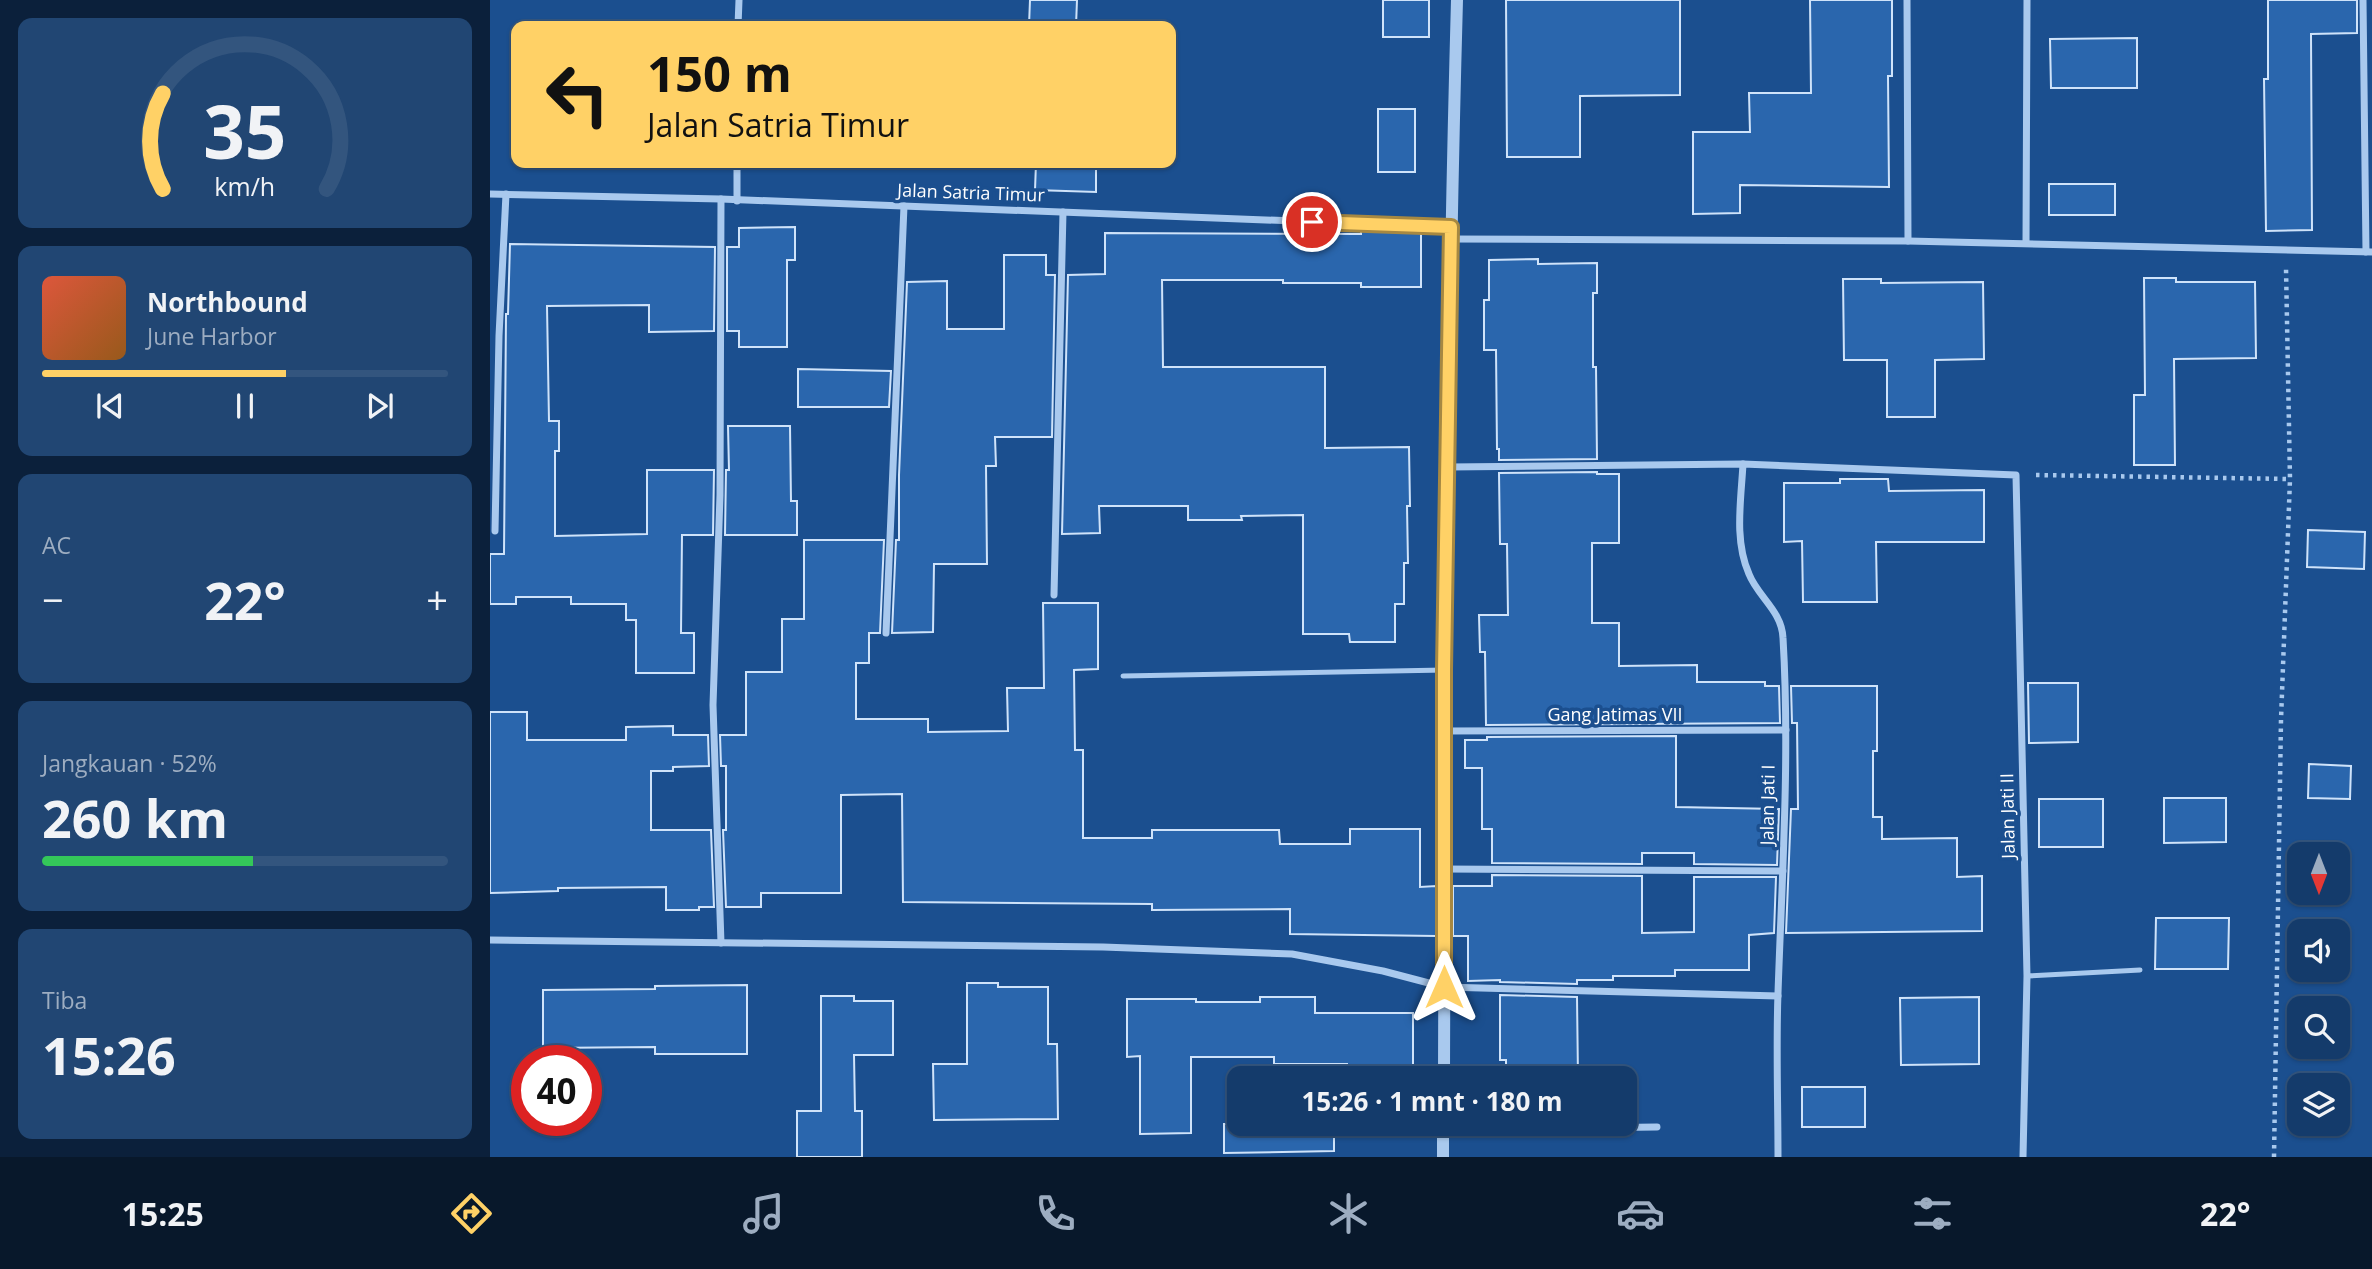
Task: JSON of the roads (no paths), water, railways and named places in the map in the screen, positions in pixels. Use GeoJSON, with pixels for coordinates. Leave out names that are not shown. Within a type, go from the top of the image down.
{"type":"FeatureCollection","features":[{"type":"Feature","properties":{"kind":"street"},"geometry":{"type":"LineString","coordinates":[[738,21],[739,0]]}},
{"type":"Feature","properties":{"kind":"street"},"geometry":{"type":"LineString","coordinates":[[1444,1066],[1444,670],[1457,0]]}},
{"type":"Feature","properties":{"kind":"street"},"geometry":{"type":"LineString","coordinates":[[1907,0],[1908,241]]}},
{"type":"Feature","properties":{"kind":"street"},"geometry":{"type":"LineString","coordinates":[[2026,243],[2027,0]]}},
{"type":"Feature","properties":{"kind":"street"},"geometry":{"type":"LineString","coordinates":[[2363,0],[2369,252]]}},
{"type":"Feature","properties":{"kind":"street"},"geometry":{"type":"LineString","coordinates":[[737,168],[737,201]]}},
{"type":"Feature","properties":{"kind":"street","name":"Jalan Satria Timur"},"geometry":{"type":"LineString","coordinates":[[490,194],[721,199],[1063,212],[1451,233],[2369,252]]}},
{"type":"Feature","properties":{"kind":"street"},"geometry":{"type":"LineString","coordinates":[[495,531],[499,336],[506,194]]}},
{"type":"Feature","properties":{"kind":"street"},"geometry":{"type":"LineString","coordinates":[[721,199],[720,495],[713,705],[721,943]]}},
{"type":"Feature","properties":{"kind":"street"},"geometry":{"type":"LineString","coordinates":[[886,633],[904,206]]}},
{"type":"Feature","properties":{"kind":"street"},"geometry":{"type":"LineString","coordinates":[[1054,595],[1063,212]]}},
{"type":"Feature","properties":{"kind":"street"},"geometry":{"type":"LineString","coordinates":[[1449,467],[1743,464]]}},
{"type":"Feature","properties":{"kind":"street","name":"Jalan Jati II"},"geometry":{"type":"LineString","coordinates":[[1743,464],[2016,475],[2027,976],[2023,1157]]}},
{"type":"Feature","properties":{"kind":"street","name":"Jalan Jati I"},"geometry":{"type":"LineString","coordinates":[[1743,464],[1740,540],[1750,578],[1776,612],[1783,634],[1786,730],[1777,996],[1777,1157]]}},
{"type":"Feature","properties":{"kind":"street","name":"Gang Jatimas VII"},"geometry":{"type":"LineString","coordinates":[[1444,731],[1786,730]]}},
{"type":"Feature","properties":{"kind":"street"},"geometry":{"type":"LineString","coordinates":[[1443,869],[1783,871]]}},
{"type":"Feature","properties":{"kind":"street"},"geometry":{"type":"LineString","coordinates":[[490,940],[1103,947],[1292,954],[1383,971],[1444,987],[1777,996]]}},
{"type":"Feature","properties":{"kind":"street"},"geometry":{"type":"LineString","coordinates":[[1637,1127],[1657,1127]]}},
{"type":"Feature","properties":{"kind":"street"},"geometry":{"type":"LineString","coordinates":[[1443,1136],[1443,1157]]}},
{"type":"Feature","properties":{"kind":"lane"},"geometry":{"type":"LineString","coordinates":[[1123,676],[1444,670]]}},
{"type":"Feature","properties":{"kind":"lane"},"geometry":{"type":"LineString","coordinates":[[2027,976],[2140,970]]}}]}
